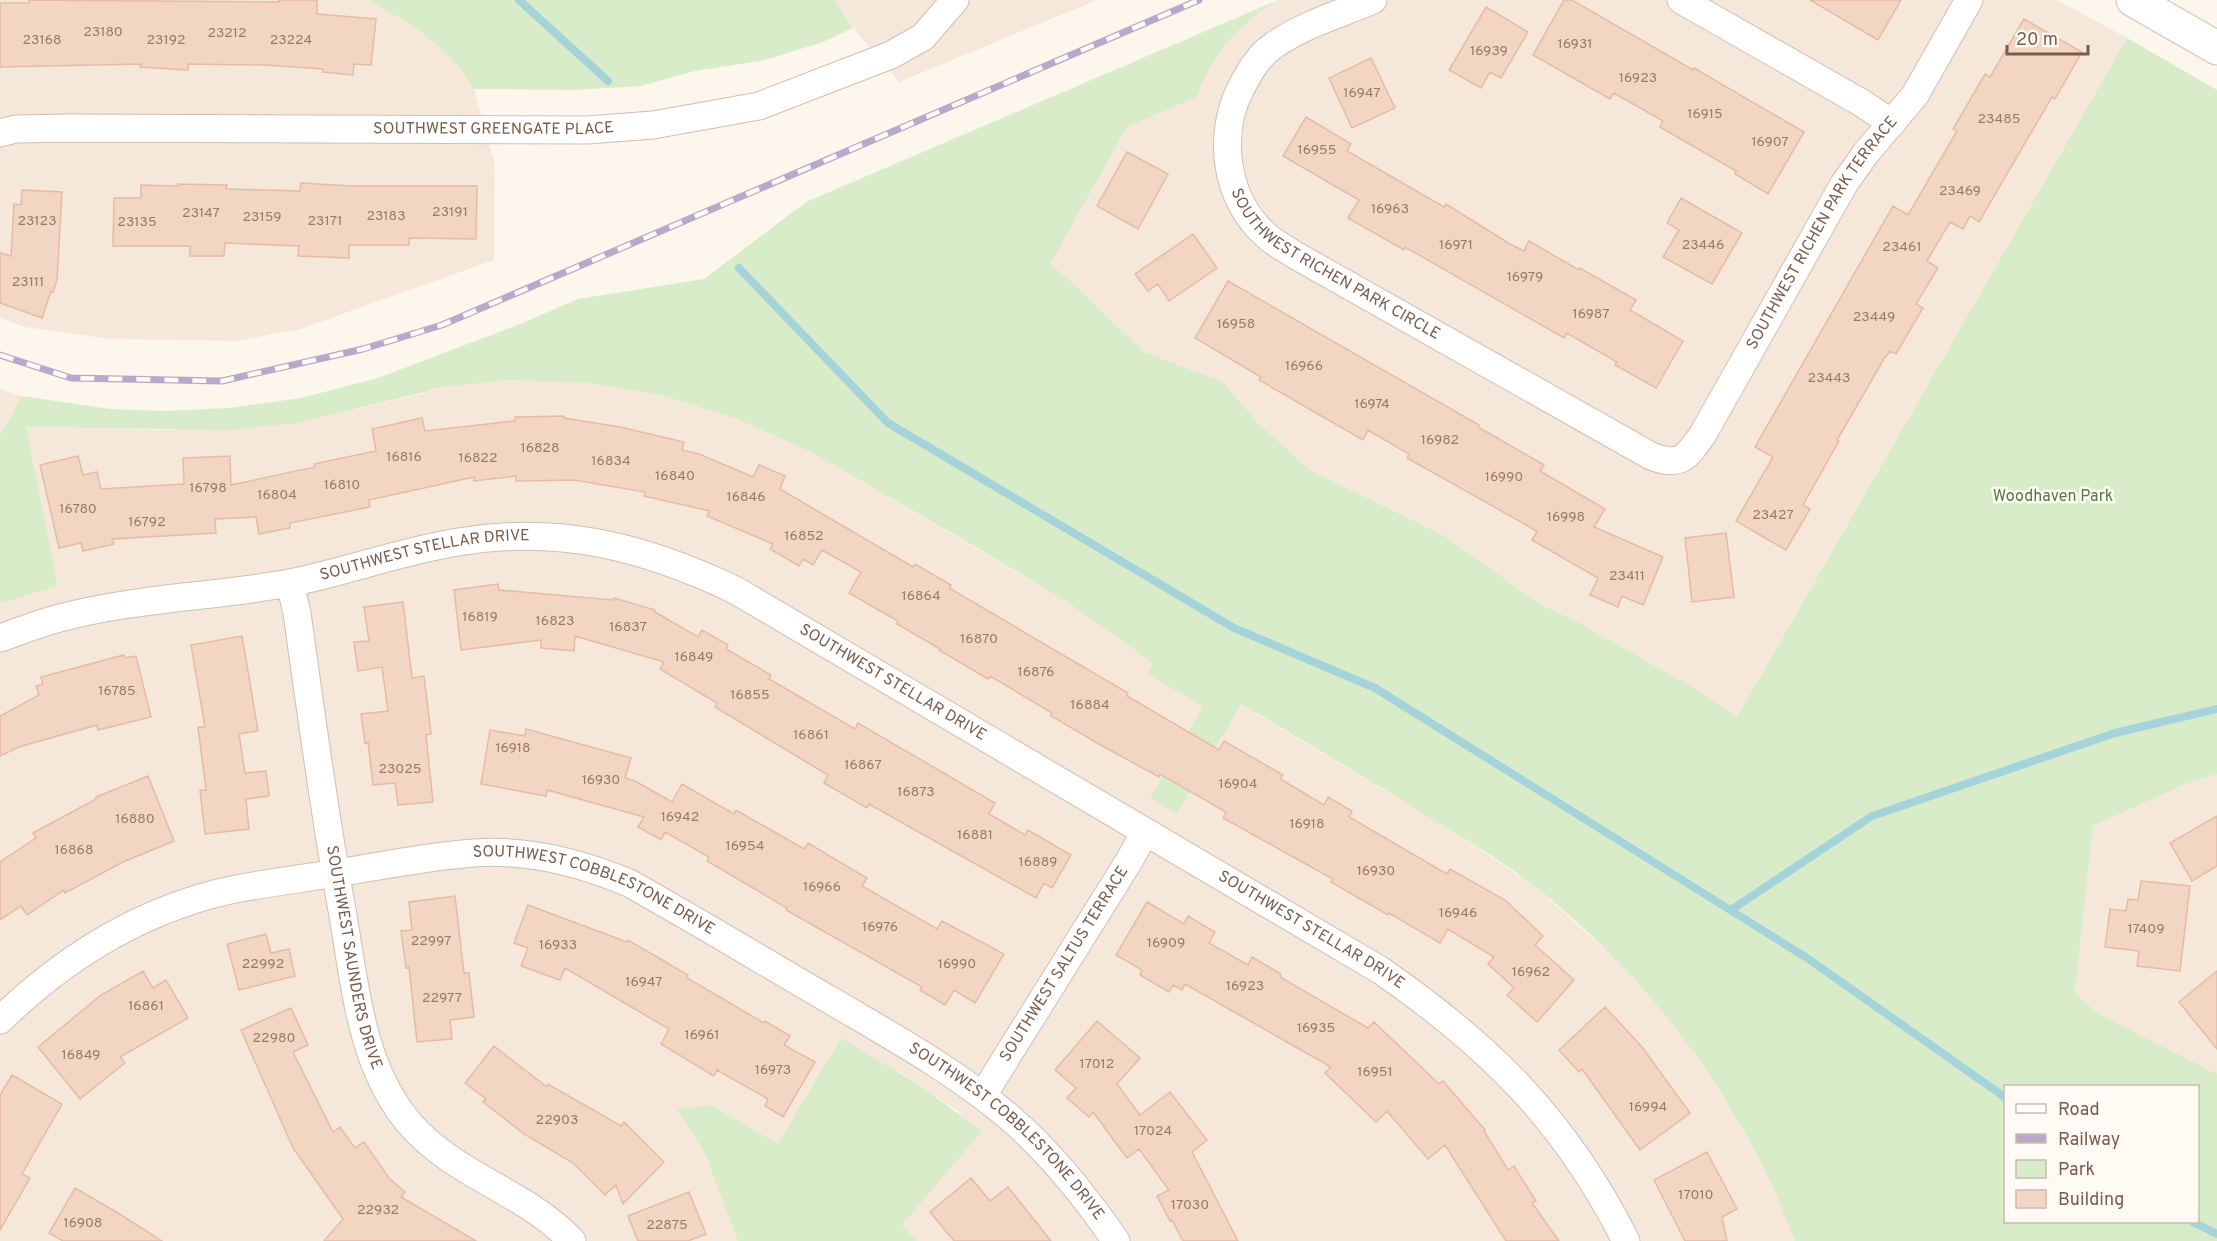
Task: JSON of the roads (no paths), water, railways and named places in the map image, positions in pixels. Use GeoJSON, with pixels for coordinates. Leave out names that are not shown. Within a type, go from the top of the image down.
{"type":"FeatureCollection","features":[{"type":"Feature","properties":{"kind":"main road"},"geometry":{"type":"LineString","coordinates":[[2133,0],[2217,48]]}},
{"type":"Feature","properties":{"kind":"street","name":"SOUTHWEST GREENGATE PLACE"},"geometry":{"type":"LineString","coordinates":[[0,133],[16,129],[69,128],[587,130],[652,125],[759,106],[891,55],[923,37],[954,0]]}},
{"type":"Feature","properties":{"kind":"street","name":"SOUTHWEST RICHEN PARK CIRCLE"},"geometry":{"type":"LineString","coordinates":[[1373,0],[1306,28],[1271,46],[1251,68],[1237,95],[1228,122],[1226,152],[1234,185],[1248,214],[1267,237],[1295,255],[1652,456],[1665,462],[1675,462]]}},
{"type":"Feature","properties":{"kind":"street"},"geometry":{"type":"LineString","coordinates":[[1681,0],[1860,102],[1892,123]]}},
{"type":"Feature","properties":{"kind":"street","name":"SOUTHWEST RICHEN PARK TERRACE"},"geometry":{"type":"LineString","coordinates":[[1675,462],[1688,455],[1703,434],[1844,184],[1866,153],[1915,95],[1969,0]]}},
{"type":"Feature","properties":{"kind":"street","name":"SOUTHWEST STELLAR DRIVE"},"geometry":{"type":"LineString","coordinates":[[0,638],[56,618],[290,583],[457,542],[494,538],[580,539],[622,547],[700,573],[735,590],[1380,970],[1451,1022],[1498,1064],[1549,1119],[1593,1180],[1626,1241]]}},
{"type":"Feature","properties":{"kind":"street","name":"SOUTHWEST SAUNDERS DRIVE"},"geometry":{"type":"LineString","coordinates":[[290,583],[297,613],[334,874],[364,1032],[382,1080],[394,1104],[411,1126],[455,1163],[539,1213],[559,1227],[572,1241]]}},
{"type":"Feature","properties":{"kind":"street","name":"SOUTHWEST SALTUS TERRACE"},"geometry":{"type":"LineString","coordinates":[[983,1095],[1145,832]]}},
{"type":"Feature","properties":{"kind":"street","name":"SOUTHWEST COBBLESTONE DRIVE"},"geometry":{"type":"LineString","coordinates":[[0,1020],[25,996],[82,952],[158,913],[218,893],[444,856],[476,853],[536,856],[563,861],[610,875],[661,900],[863,1019],[983,1095],[1055,1161],[1076,1185],[1116,1241]]}},
{"type":"Feature","properties":{"kind":"waterway"},"geometry":{"type":"LineString","coordinates":[[519,0],[608,81]]}},
{"type":"Feature","properties":{"kind":"waterway"},"geometry":{"type":"LineString","coordinates":[[739,268],[888,423],[1234,628],[1375,688],[1807,958],[2004,1097]]}},
{"type":"Feature","properties":{"kind":"waterway"},"geometry":{"type":"LineString","coordinates":[[1731,910],[1872,816],[2115,733],[2217,709]]}},
{"type":"Feature","properties":{"kind":"waterway"},"geometry":{"type":"LineString","coordinates":[[2195,1223],[2217,1234]]}},
{"type":"Feature","properties":{"kind":"railway"},"geometry":{"type":"LineString","coordinates":[[0,355],[71,378],[222,381],[363,349],[442,325],[1199,0]]}},
{"type":"Feature","properties":{"kind":"park label","name":"Woodhaven Park"},"geometry":{"type":"Point","coordinates":[2053,497]}}]}
